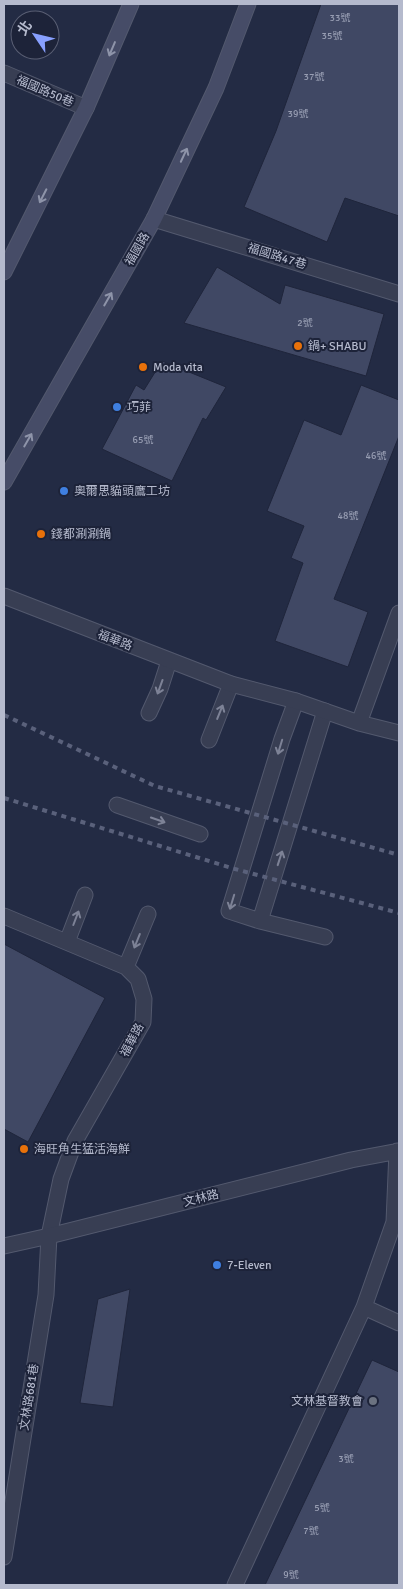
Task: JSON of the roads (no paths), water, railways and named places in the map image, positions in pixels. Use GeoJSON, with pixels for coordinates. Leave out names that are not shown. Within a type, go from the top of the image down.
{"type":"FeatureCollection","features":[{"type":"Feature","properties":{"kind":"main road"},"geometry":{"type":"LineString","coordinates":[[6,265],[86,108],[131,4]]}},
{"type":"Feature","properties":{"kind":"main road","name":"福國路"},"geometry":{"type":"LineString","coordinates":[[4,482],[154,219],[216,88],[248,4]]}},
{"type":"Feature","properties":{"kind":"street","name":"福國路50巷"},"geometry":{"type":"LineString","coordinates":[[4,73],[86,108]]}},
{"type":"Feature","properties":{"kind":"street","name":"福國路47巷"},"geometry":{"type":"LineString","coordinates":[[154,219],[399,294]]}},
{"type":"Feature","properties":{"kind":"street","name":"福華路"},"geometry":{"type":"LineString","coordinates":[[4,596],[231,684],[296,701],[359,723],[399,733]]}},
{"type":"Feature","properties":{"kind":"street"},"geometry":{"type":"LineString","coordinates":[[359,723],[399,613]]}},
{"type":"Feature","properties":{"kind":"street"},"geometry":{"type":"LineString","coordinates":[[149,713],[160,689],[169,661]]}},
{"type":"Feature","properties":{"kind":"street"},"geometry":{"type":"LineString","coordinates":[[209,740],[231,684]]}},
{"type":"Feature","properties":{"kind":"street"},"geometry":{"type":"LineString","coordinates":[[296,701],[282,739],[229,911],[260,921],[325,937]]}},
{"type":"Feature","properties":{"kind":"street"},"geometry":{"type":"LineString","coordinates":[[260,921],[325,711]]}},
{"type":"Feature","properties":{"kind":"street"},"geometry":{"type":"LineString","coordinates":[[117,806],[200,834]]}},
{"type":"Feature","properties":{"kind":"street"},"geometry":{"type":"LineString","coordinates":[[67,942],[85,895]]}},
{"type":"Feature","properties":{"kind":"street"},"geometry":{"type":"LineString","coordinates":[[4,916],[126,967],[148,914]]}},
{"type":"Feature","properties":{"kind":"street","name":"福華路"},"geometry":{"type":"LineString","coordinates":[[49,1236],[61,1179],[76,1141],[142,1022],[144,998],[138,979],[126,967]]}},
{"type":"Feature","properties":{"kind":"street"},"geometry":{"type":"LineString","coordinates":[[235,1585],[364,1308],[394,1222],[398,1151]]}},
{"type":"Feature","properties":{"kind":"street","name":"文林路"},"geometry":{"type":"LineString","coordinates":[[4,1246],[351,1160],[398,1151]]}},
{"type":"Feature","properties":{"kind":"street","name":"文林路681巷"},"geometry":{"type":"LineString","coordinates":[[4,1557],[46,1295],[49,1236]]}},
{"type":"Feature","properties":{"kind":"street"},"geometry":{"type":"LineString","coordinates":[[364,1308],[399,1323]]}},
{"type":"Feature","properties":{"kind":"railway"},"geometry":{"type":"LineString","coordinates":[[4,715],[155,786],[399,855]]}},
{"type":"Feature","properties":{"kind":"railway"},"geometry":{"type":"LineString","coordinates":[[4,798],[235,869],[399,913]]}},
{"type":"Feature","properties":{"kind":"place","name":"鍋+ SHABU"},"geometry":{"type":"Point","coordinates":[298,346]}},
{"type":"Feature","properties":{"kind":"place","name":"Moda vita"},"geometry":{"type":"Point","coordinates":[143,367]}},
{"type":"Feature","properties":{"kind":"place","name":"巧菲"},"geometry":{"type":"Point","coordinates":[117,407]}},
{"type":"Feature","properties":{"kind":"place","name":"奧爾思貓頭鷹工坊"},"geometry":{"type":"Point","coordinates":[64,491]}},
{"type":"Feature","properties":{"kind":"place","name":"錢都涮涮鍋"},"geometry":{"type":"Point","coordinates":[41,534]}},
{"type":"Feature","properties":{"kind":"place","name":"海旺角生猛活海鮮"},"geometry":{"type":"Point","coordinates":[24,1149]}},
{"type":"Feature","properties":{"kind":"place","name":"7-Eleven"},"geometry":{"type":"Point","coordinates":[217,1265]}},
{"type":"Feature","properties":{"kind":"place","name":"文林基督教會"},"geometry":{"type":"Point","coordinates":[373,1401]}}]}
